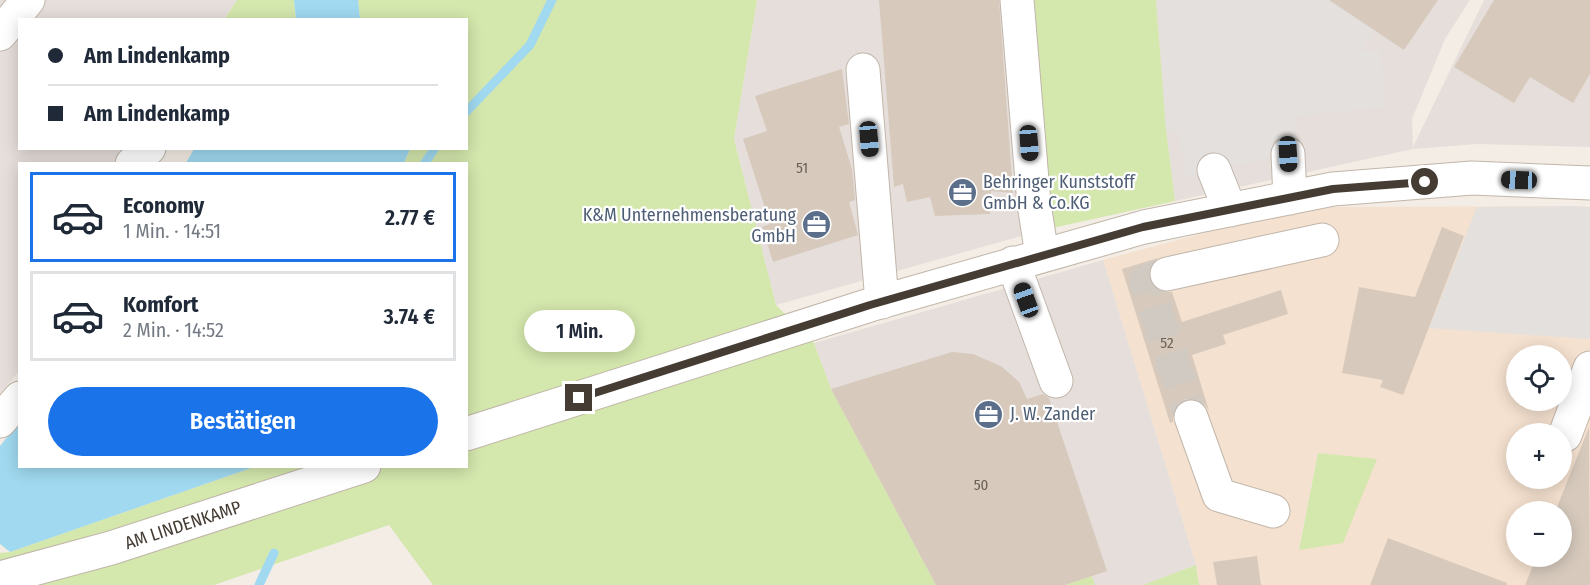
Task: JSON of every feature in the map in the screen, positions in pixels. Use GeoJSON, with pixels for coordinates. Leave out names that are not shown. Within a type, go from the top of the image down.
{"type":"FeatureCollection","features":[{"type":"Feature","properties":{"kind":"street"},"geometry":{"type":"LineString","coordinates":[[0,34],[28,0]]}},
{"type":"Feature","properties":{"kind":"street"},"geometry":{"type":"LineString","coordinates":[[1017,0],[1034,204],[1028,259],[1056,381]]}},
{"type":"Feature","properties":{"kind":"street"},"geometry":{"type":"LineString","coordinates":[[863,70],[882,302]]}},
{"type":"Feature","properties":{"kind":"street"},"geometry":{"type":"LineString","coordinates":[[134,162],[149,150]]}},
{"type":"Feature","properties":{"kind":"street"},"geometry":{"type":"LineString","coordinates":[[1288,154],[1290,198]]}},
{"type":"Feature","properties":{"kind":"street"},"geometry":{"type":"LineString","coordinates":[[1215,170],[1230,210]]}},
{"type":"Feature","properties":{"kind":"street"},"geometry":{"type":"LineString","coordinates":[[468,433],[882,302],[1143,227],[1333,189],[1472,178],[1590,183]]}},
{"type":"Feature","properties":{"kind":"street"},"geometry":{"type":"LineString","coordinates":[[1167,274],[1322,240]]}},
{"type":"Feature","properties":{"kind":"street"},"geometry":{"type":"LineString","coordinates":[[1569,423],[1590,368]]}},
{"type":"Feature","properties":{"kind":"street"},"geometry":{"type":"LineString","coordinates":[[0,421],[18,400]]}},
{"type":"Feature","properties":{"kind":"street"},"geometry":{"type":"LineString","coordinates":[[1191,417],[1219,495],[1273,511]]}},
{"type":"Feature","properties":{"kind":"street","name":"AM LINDENKAMP"},"geometry":{"type":"LineString","coordinates":[[0,578],[111,548],[358,468]]}},
{"type":"Feature","properties":{"kind":"shaded area"},"geometry":{"type":"Polygon","coordinates":[[[0,0],[237,0],[225,18],[18,18],[18,150],[120,150],[124,162],[18,162],[18,372],[0,394],[0,0]]]}},
{"type":"Feature","properties":{"kind":"shaded area"},"geometry":{"type":"Polygon","coordinates":[[[757,0],[1028,0],[1039,231],[776,305],[734,139],[757,0]]]}},
{"type":"Feature","properties":{"kind":"shaded area"},"geometry":{"type":"Polygon","coordinates":[[[1156,0],[1470,0],[1445,39],[1412,119],[1413,147],[1484,0],[1590,0],[1590,147],[1477,144],[1413,149],[1175,201],[1166,129],[1156,0]]]}},
{"type":"Feature","properties":{"kind":"shaded area"},"geometry":{"type":"Polygon","coordinates":[[[1158,0],[1329,0],[1376,32],[1360,50],[1381,51],[1385,107],[1294,116],[1298,152],[1185,176],[1180,132],[1166,129],[1158,0]]]}},
{"type":"Feature","properties":{"kind":"shaded area"},"geometry":{"type":"Polygon","coordinates":[[[1331,207],[1590,207],[1590,585],[1199,585],[1196,565],[1103,260],[1230,226],[1331,207]],[[1318,453],[1299,549],[1300,550],[1376,460],[1318,453]]]}},
{"type":"Feature","properties":{"kind":"shaded area"},"geometry":{"type":"Polygon","coordinates":[[[1477,207],[1590,207],[1590,339],[1429,328],[1477,207]]]}},
{"type":"Feature","properties":{"kind":"shaded area"},"geometry":{"type":"Polygon","coordinates":[[[1103,260],[1196,565],[1143,585],[1095,585],[1092,576],[1065,585],[936,585],[831,389],[814,343],[1103,260]]]}},
{"type":"Feature","properties":{"kind":"green space"},"geometry":{"type":"Polygon","coordinates":[[[237,0],[294,0],[296,18],[225,18],[237,0]]]}},
{"type":"Feature","properties":{"kind":"green space"},"geometry":{"type":"Polygon","coordinates":[[[358,0],[757,0],[734,139],[776,305],[814,343],[831,389],[936,585],[433,585],[389,525],[214,585],[0,585],[0,553],[10,552],[251,468],[468,468],[468,162],[404,162],[410,150],[468,150],[468,18],[360,18],[358,0]]]}},
{"type":"Feature","properties":{"kind":"green space"},"geometry":{"type":"Polygon","coordinates":[[[1028,0],[1156,0],[1166,129],[1175,201],[1039,231],[1028,0]]]}},
{"type":"Feature","properties":{"kind":"green space"},"geometry":{"type":"Polygon","coordinates":[[[1318,453],[1377,459],[1343,543],[1299,550],[1318,453]]]}},
{"type":"Feature","properties":{"kind":"green space"},"geometry":{"type":"Polygon","coordinates":[[[1196,565],[1199,585],[1143,585],[1196,565]]]}},
{"type":"Feature","properties":{"kind":"green space"},"geometry":{"type":"Polygon","coordinates":[[[1092,576],[1095,585],[1065,585],[1092,576]]]}},
{"type":"Feature","properties":{"kind":"water"},"geometry":{"type":"Polygon","coordinates":[[[294,0],[358,0],[360,18],[296,18],[294,0]]]}},
{"type":"Feature","properties":{"kind":"water"},"geometry":{"type":"Polygon","coordinates":[[[193,150],[410,150],[404,162],[187,162],[193,150]]]}},
{"type":"Feature","properties":{"kind":"water"},"geometry":{"type":"Polygon","coordinates":[[[18,423],[18,468],[251,468],[10,552],[0,544],[0,446],[18,423]]]}},
{"type":"Feature","properties":{"kind":"building"},"geometry":{"type":"Polygon","coordinates":[[[879,0],[999,0],[1013,193],[991,191],[990,214],[935,216],[930,197],[907,202],[903,184],[894,187],[879,0]]]}},
{"type":"Feature","properties":{"kind":"building"},"geometry":{"type":"Polygon","coordinates":[[[1329,0],[1438,0],[1404,50],[1329,0]]]}},
{"type":"Feature","properties":{"kind":"building"},"geometry":{"type":"Polygon","coordinates":[[[1494,0],[1590,0],[1590,74],[1573,103],[1530,77],[1514,103],[1454,67],[1494,0]]]}},
{"type":"Feature","properties":{"kind":"building"},"geometry":{"type":"Polygon","coordinates":[[[842,69],[849,124],[839,127],[852,169],[855,200],[849,202],[858,235],[773,262],[762,227],[770,224],[743,139],[767,131],[755,96],[842,69]]]}},
{"type":"Feature","properties":{"kind":"building"},"geometry":{"type":"Polygon","coordinates":[[[1442,227],[1464,236],[1403,395],[1380,387],[1383,380],[1342,373],[1359,287],[1415,297],[1442,227]]]}},
{"type":"Feature","properties":{"kind":"building"},"geometry":{"type":"Polygon","coordinates":[[[1158,258],[1149,268],[1149,279],[1161,292],[1172,292],[1182,322],[1281,290],[1288,314],[1223,335],[1226,344],[1192,355],[1209,411],[1203,402],[1185,399],[1176,405],[1173,422],[1170,423],[1122,269],[1158,258]]]}},
{"type":"Feature","properties":{"kind":"building"},"geometry":{"type":"Polygon","coordinates":[[[952,352],[973,354],[1001,366],[1019,382],[1027,399],[1043,394],[1049,398],[1107,571],[1065,585],[936,585],[831,389],[952,352]]]}},
{"type":"Feature","properties":{"kind":"building"},"geometry":{"type":"Polygon","coordinates":[[[1589,427],[1590,585],[1525,585],[1532,567],[1572,567],[1572,501],[1559,501],[1564,489],[1572,489],[1572,470],[1589,427]]]}},
{"type":"Feature","properties":{"kind":"building"},"geometry":{"type":"Polygon","coordinates":[[[1388,538],[1507,583],[1507,585],[1370,585],[1388,538]]]}},
{"type":"Feature","properties":{"kind":"building"},"geometry":{"type":"Polygon","coordinates":[[[1257,556],[1261,585],[1217,585],[1213,562],[1257,556]]]}},
{"type":"Feature","properties":{"kind":"waterway"},"geometry":{"type":"LineString","coordinates":[[468,110],[530,45],[552,0]]}},
{"type":"Feature","properties":{"kind":"waterway"},"geometry":{"type":"LineString","coordinates":[[425,162],[434,150]]}},
{"type":"Feature","properties":{"kind":"waterway"},"geometry":{"type":"LineString","coordinates":[[259,585],[274,553]]}},
{"type":"Feature","properties":{"kind":"tunnel"},"geometry":{"type":"LineString","coordinates":[[1167,274],[1146,281],[1191,417]]}},
{"type":"Feature","properties":{"kind":"place","name":"Behringer Kunststoff GmbH & Co.KG"},"geometry":{"type":"Point","coordinates":[962,192]}},
{"type":"Feature","properties":{"kind":"place","name":"K&M Unternehmensberatung GmbH"},"geometry":{"type":"Point","coordinates":[817,225]}},
{"type":"Feature","properties":{"kind":"place","name":"J. W. Zander"},"geometry":{"type":"Point","coordinates":[989,414]}},
{"type":"Feature","properties":{"kind":"route"},"geometry":{"type":"LineString","coordinates":[[579,398],[870,305],[1143,227],[1333,189],[1425,182]]}}]}
